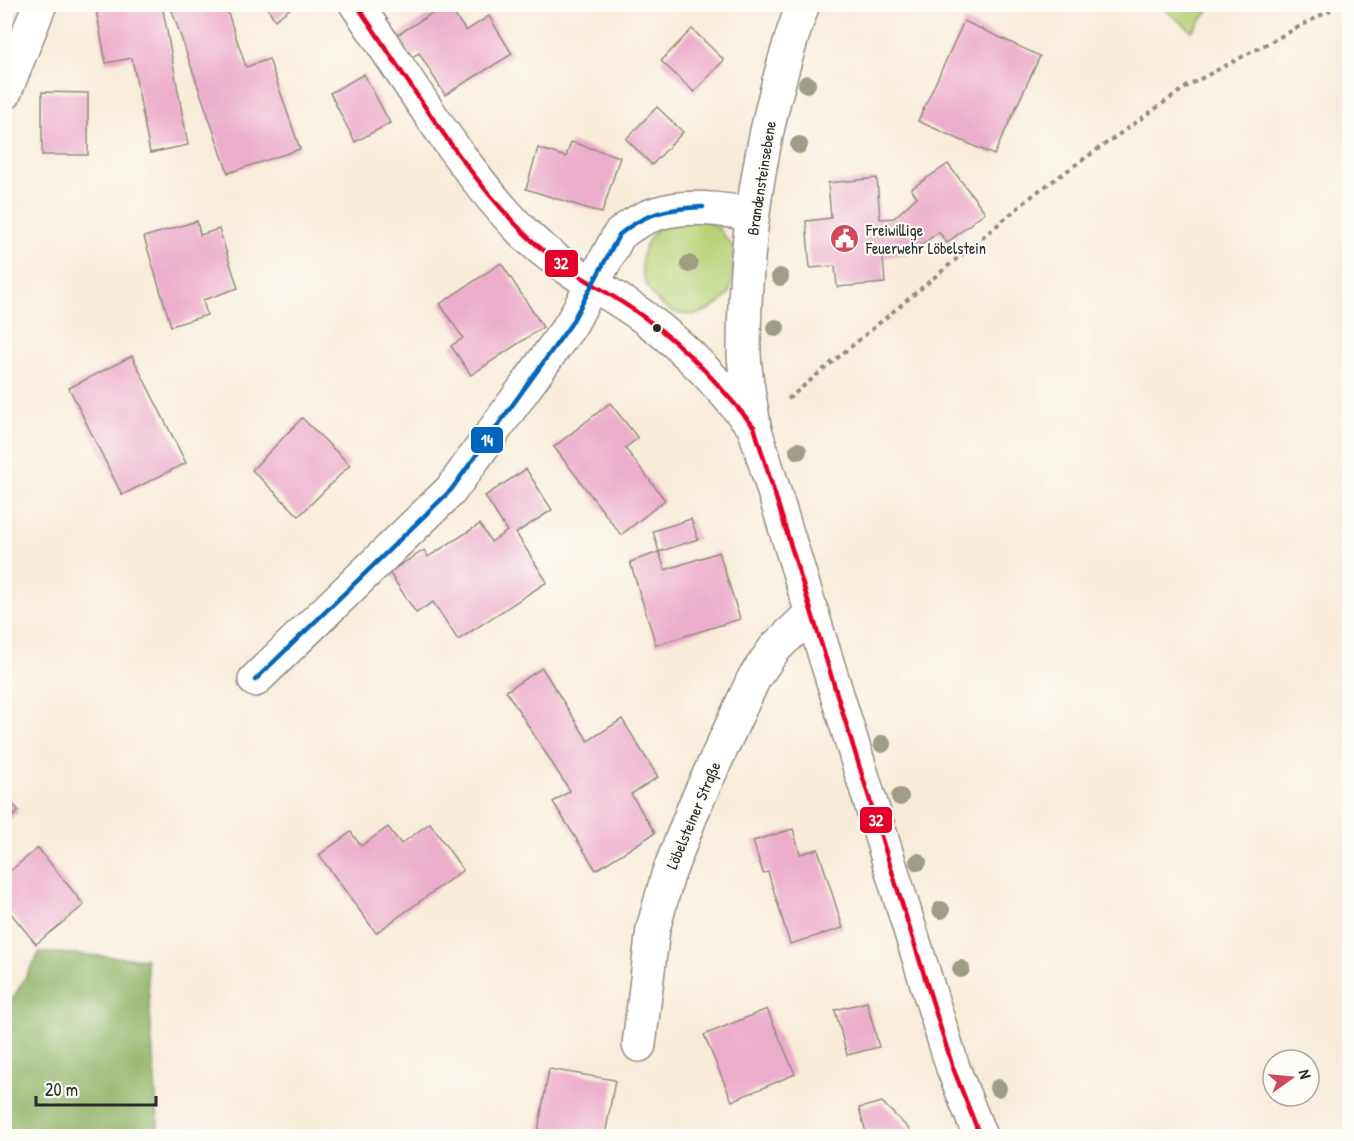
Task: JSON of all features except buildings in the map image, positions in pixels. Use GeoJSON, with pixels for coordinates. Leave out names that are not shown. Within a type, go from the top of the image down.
{"type":"FeatureCollection","features":[{"type":"Feature","properties":{"kind":"street"},"geometry":{"type":"LineString","coordinates":[[4,94],[40,4]]}},
{"type":"Feature","properties":{"kind":"street"},"geometry":{"type":"LineString","coordinates":[[356,4],[465,162],[523,233],[591,285],[645,318],[705,368],[754,427],[953,1068],[980,1137]]}},
{"type":"Feature","properties":{"kind":"street","name":"Brandensteinsebene"},"geometry":{"type":"LineString","coordinates":[[754,427],[744,352],[753,214],[784,57],[803,4]]}},
{"type":"Feature","properties":{"kind":"street"},"geometry":{"type":"LineString","coordinates":[[255,680],[451,490],[571,324],[619,235],[629,226],[656,212],[704,207],[753,214]]}},
{"type":"Feature","properties":{"kind":"street","name":"Löbelsteiner Straße"},"geometry":{"type":"LineString","coordinates":[[639,1045],[653,929],[668,875],[691,815],[754,678],[775,648],[812,614]]}},
{"type":"Feature","properties":{"kind":"path"},"geometry":{"type":"LineString","coordinates":[[754,427],[1037,192],[1189,85],[1342,4]]}},
{"type":"Feature","properties":{"kind":"green space"},"geometry":{"type":"Polygon","coordinates":[[[1159,5],[1213,5],[1192,31],[1159,5]]]}},
{"type":"Feature","properties":{"kind":"green space"},"geometry":{"type":"Polygon","coordinates":[[[704,220],[717,227],[735,249],[730,291],[719,304],[710,309],[695,314],[680,314],[667,308],[656,299],[647,287],[642,258],[648,241],[660,227],[704,220]]]}},
{"type":"Feature","properties":{"kind":"green space"},"geometry":{"type":"Polygon","coordinates":[[[40,952],[146,959],[159,1136],[5,1136],[5,1012],[40,952]]]}},
{"type":"Feature","properties":{"kind":"transit line","name":"32"},"geometry":{"type":"LineString","coordinates":[[356,4],[456,152],[523,232],[551,257],[630,307],[661,330],[704,370],[754,427],[953,1068],[980,1136]]}},
{"type":"Feature","properties":{"kind":"transit line","name":"14"},"geometry":{"type":"LineString","coordinates":[[255,680],[451,490],[571,324],[619,235],[638,221],[658,213],[703,207]]}},
{"type":"Feature","properties":{"kind":"place","name":"Freiwillige Feuerwehr Löbelstein"},"geometry":{"type":"Point","coordinates":[845,239]}}]}
